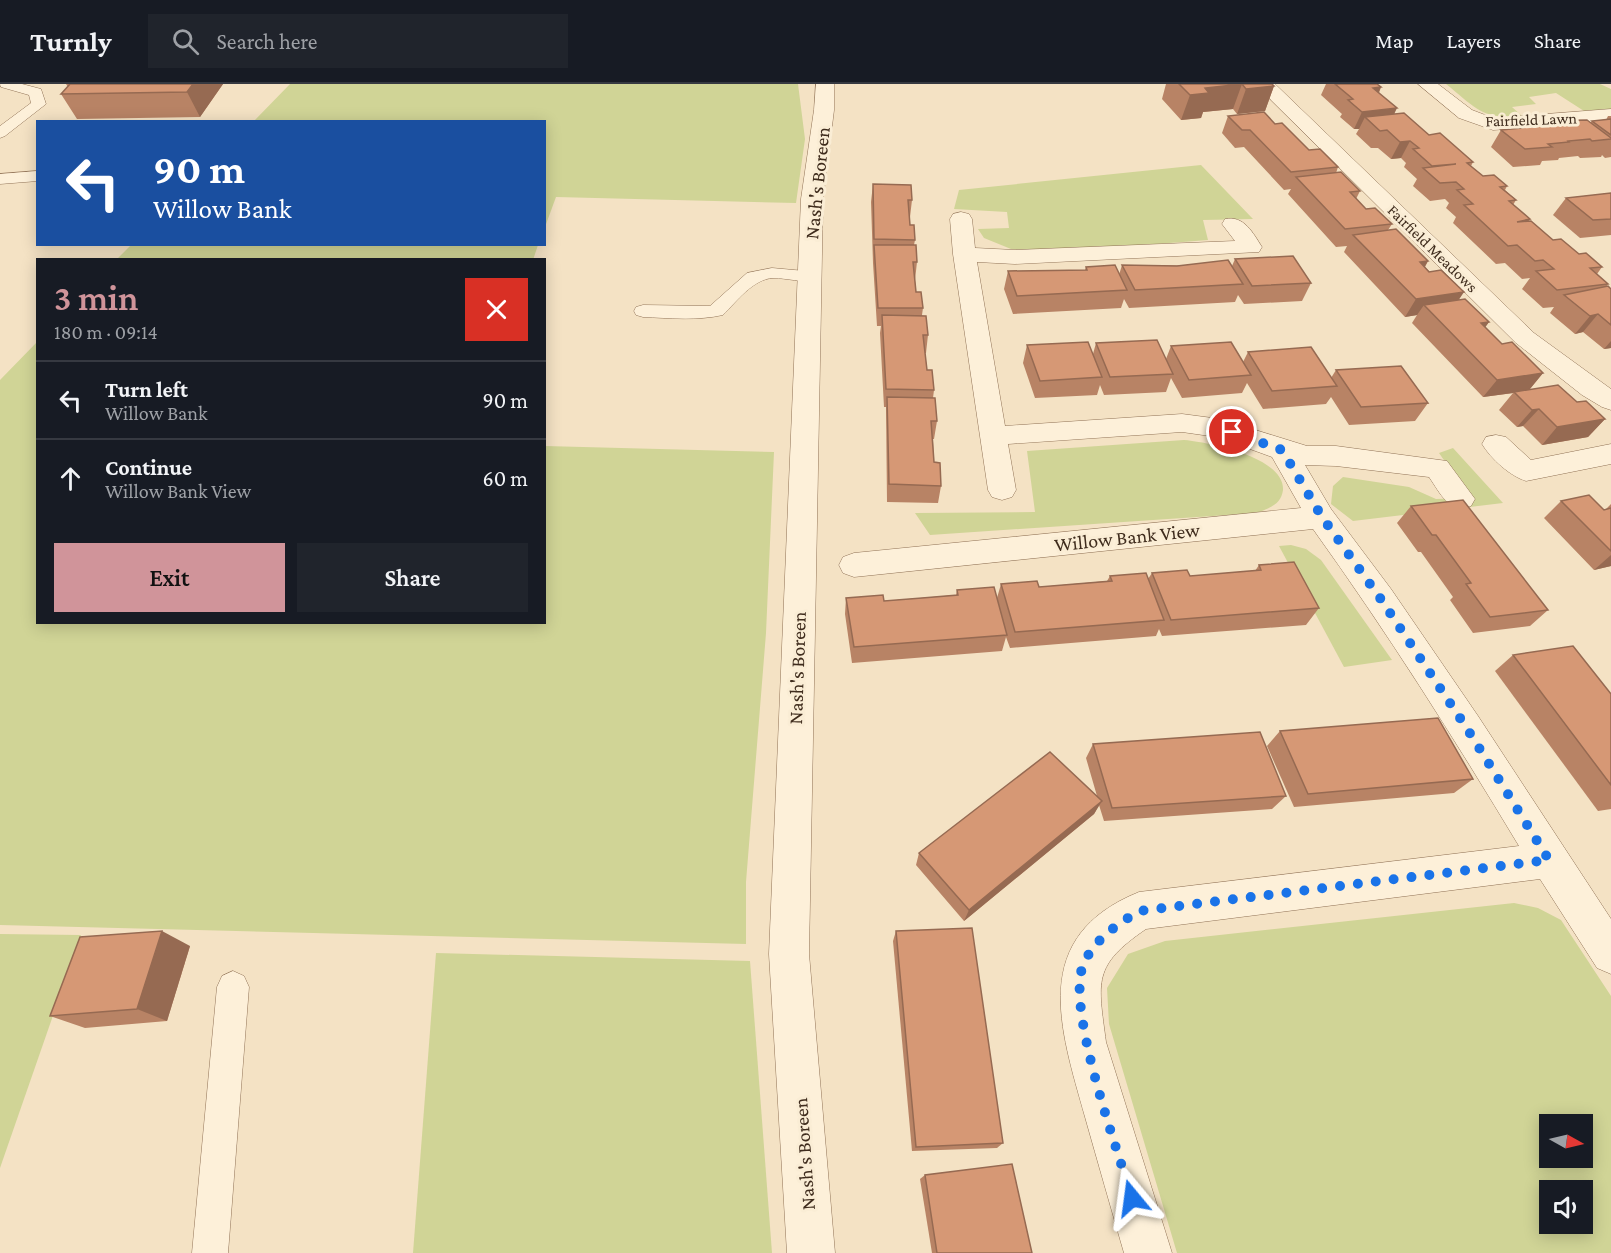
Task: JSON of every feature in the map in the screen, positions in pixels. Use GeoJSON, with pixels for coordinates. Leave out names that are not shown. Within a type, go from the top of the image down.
{"type":"FeatureCollection","features":[{"type":"Feature","properties":{"kind":"street","name":"Nash's Boreen"},"geometry":{"type":"LineString","coordinates":[[811,1253],[789,954],[812,199],[824,110],[825,84]]}},
{"type":"Feature","properties":{"kind":"street","name":"Fairfield Meadows"},"geometry":{"type":"LineString","coordinates":[[1264,84],[1526,338],[1611,401]]}},
{"type":"Feature","properties":{"kind":"street","name":"Fairfield Lawn"},"geometry":{"type":"LineString","coordinates":[[1427,84],[1465,116],[1493,124],[1611,115]]}},
{"type":"Feature","properties":{"kind":"street"},"geometry":{"type":"LineString","coordinates":[[1551,106],[1567,118]]}},
{"type":"Feature","properties":{"kind":"street"},"geometry":{"type":"LineString","coordinates":[[961,219],[964,254],[1002,490]]}},
{"type":"Feature","properties":{"kind":"street"},"geometry":{"type":"LineString","coordinates":[[964,254],[1015,257],[1251,247],[1233,224]]}},
{"type":"Feature","properties":{"kind":"street"},"geometry":{"type":"LineString","coordinates":[[993,436],[1182,423],[1220,428],[1282,450],[1307,456],[1336,456],[1437,468],[1461,499]]}},
{"type":"Feature","properties":{"kind":"street"},"geometry":{"type":"LineString","coordinates":[[1496,444],[1526,471],[1611,454]]}},
{"type":"Feature","properties":{"kind":"street"},"geometry":{"type":"LineString","coordinates":[[1282,450],[1322,517],[1380,598],[1466,727],[1611,954]]}},
{"type":"Feature","properties":{"kind":"street","name":"Willow Bank View"},"geometry":{"type":"LineString","coordinates":[[854,565],[1322,517]]}},
{"type":"Feature","properties":{"kind":"street"},"geometry":{"type":"LineString","coordinates":[[1148,1253],[1085,1042],[1081,1007],[1081,972],[1095,945],[1118,924],[1139,911],[1549,860]]}},
{"type":"Feature","properties":{"kind":"lane"},"geometry":{"type":"LineString","coordinates":[[0,134],[39,104],[36,92],[6,84]]}},
{"type":"Feature","properties":{"kind":"lane"},"geometry":{"type":"LineString","coordinates":[[0,179],[36,176]]}},
{"type":"Feature","properties":{"kind":"lane"},"geometry":{"type":"LineString","coordinates":[[643,310],[703,314],[716,311],[753,277],[772,273],[810,276]]}},
{"type":"Feature","properties":{"kind":"lane"},"geometry":{"type":"LineString","coordinates":[[210,1253],[233,987]]}},
{"type":"Feature","properties":{"kind":"green space"},"geometry":{"type":"Polygon","coordinates":[[[290,84],[798,84],[805,139],[796,203],[556,197],[546,224],[546,120],[255,120],[290,84]]]}},
{"type":"Feature","properties":{"kind":"green space"},"geometry":{"type":"Polygon","coordinates":[[[1446,84],[1600,84],[1611,89],[1611,109],[1584,111],[1556,93],[1529,97],[1536,104],[1512,107],[1522,116],[1497,116],[1473,106],[1446,84]]]}},
{"type":"Feature","properties":{"kind":"green space"},"geometry":{"type":"Polygon","coordinates":[[[1201,165],[1253,219],[1203,220],[1208,240],[1053,252],[1011,249],[984,238],[978,229],[1009,228],[1007,212],[954,209],[959,190],[1201,165]]]}},
{"type":"Feature","properties":{"kind":"green space"},"geometry":{"type":"Polygon","coordinates":[[[130,246],[538,246],[534,258],[118,258],[130,246]]]}},
{"type":"Feature","properties":{"kind":"green space"},"geometry":{"type":"Polygon","coordinates":[[[36,343],[36,624],[546,624],[546,446],[774,452],[766,633],[746,882],[746,944],[0,925],[0,380],[36,343]]]}},
{"type":"Feature","properties":{"kind":"green space"},"geometry":{"type":"Polygon","coordinates":[[[1184,440],[1226,448],[1259,460],[1280,478],[1283,490],[1280,499],[1274,505],[1257,513],[930,535],[915,513],[1035,512],[1027,451],[1184,440]]]}},
{"type":"Feature","properties":{"kind":"green space"},"geometry":{"type":"Polygon","coordinates":[[[1453,448],[1503,503],[1353,521],[1331,504],[1333,486],[1343,477],[1409,487],[1436,499],[1470,498],[1439,453],[1453,448]]]}},
{"type":"Feature","properties":{"kind":"green space"},"geometry":{"type":"Polygon","coordinates":[[[1291,545],[1306,549],[1321,560],[1392,660],[1344,667],[1279,546],[1291,545]]]}},
{"type":"Feature","properties":{"kind":"green space"},"geometry":{"type":"Polygon","coordinates":[[[1514,903],[1538,908],[1561,920],[1611,996],[1611,1253],[1177,1253],[1109,1024],[1107,988],[1128,954],[1165,941],[1514,903]]]}},
{"type":"Feature","properties":{"kind":"green space"},"geometry":{"type":"Polygon","coordinates":[[[0,934],[81,935],[0,1168],[0,934]]]}},
{"type":"Feature","properties":{"kind":"green space"},"geometry":{"type":"Polygon","coordinates":[[[436,953],[750,961],[772,1253],[413,1253],[436,953]]]}},
{"type":"Feature","properties":{"kind":"building"},"geometry":{"type":"Polygon","coordinates":[[[70,84],[193,84],[187,92],[61,94],[70,84]]]}},
{"type":"Feature","properties":{"kind":"building"},"geometry":{"type":"Polygon","coordinates":[[[1179,84],[1242,84],[1205,88],[1209,93],[1190,95],[1179,84]]]}},
{"type":"Feature","properties":{"kind":"building"},"geometry":{"type":"Polygon","coordinates":[[[1242,84],[1272,84],[1274,86],[1246,89],[1242,84]]]}},
{"type":"Feature","properties":{"kind":"building"},"geometry":{"type":"Polygon","coordinates":[[[1335,84],[1377,84],[1381,87],[1373,88],[1397,108],[1362,112],[1348,100],[1353,99],[1335,84]]]}},
{"type":"Feature","properties":{"kind":"building"},"geometry":{"type":"Polygon","coordinates":[[[1264,112],[1275,124],[1282,123],[1309,150],[1320,149],[1338,167],[1291,172],[1250,130],[1242,130],[1228,116],[1264,112]]]}},
{"type":"Feature","properties":{"kind":"building"},"geometry":{"type":"Polygon","coordinates":[[[1404,113],[1429,135],[1440,133],[1473,162],[1467,163],[1483,176],[1494,175],[1507,186],[1500,187],[1516,200],[1509,201],[1530,219],[1517,222],[1531,221],[1553,240],[1561,239],[1579,254],[1586,253],[1602,267],[1590,268],[1608,284],[1557,290],[1536,271],[1554,269],[1543,260],[1535,261],[1517,245],[1508,246],[1464,205],[1473,204],[1457,190],[1464,189],[1456,182],[1440,183],[1423,168],[1456,164],[1432,166],[1413,149],[1419,148],[1410,141],[1400,142],[1387,130],[1380,131],[1365,117],[1404,113]]]}},
{"type":"Feature","properties":{"kind":"building"},"geometry":{"type":"Polygon","coordinates":[[[1611,119],[1611,135],[1592,121],[1611,119]]]}},
{"type":"Feature","properties":{"kind":"building"},"geometry":{"type":"Polygon","coordinates":[[[1587,120],[1611,139],[1568,141],[1548,144],[1552,147],[1525,149],[1501,130],[1522,128],[1518,125],[1539,123],[1536,121],[1587,120]]]}},
{"type":"Feature","properties":{"kind":"building"},"geometry":{"type":"Polygon","coordinates":[[[1341,172],[1360,191],[1350,192],[1366,209],[1375,208],[1392,224],[1345,229],[1296,177],[1341,172]]]}},
{"type":"Feature","properties":{"kind":"building"},"geometry":{"type":"Polygon","coordinates":[[[873,184],[911,185],[912,200],[908,200],[910,225],[914,225],[915,240],[874,239],[873,184]]]}},
{"type":"Feature","properties":{"kind":"building"},"geometry":{"type":"Polygon","coordinates":[[[1611,193],[1611,219],[1593,220],[1566,198],[1611,193]]]}},
{"type":"Feature","properties":{"kind":"building"},"geometry":{"type":"Polygon","coordinates":[[[1396,229],[1428,261],[1420,262],[1429,272],[1441,270],[1464,292],[1416,299],[1353,235],[1396,229]]]}},
{"type":"Feature","properties":{"kind":"building"},"geometry":{"type":"Polygon","coordinates":[[[874,245],[916,245],[917,262],[913,262],[916,292],[921,292],[923,308],[878,308],[874,245]]]}},
{"type":"Feature","properties":{"kind":"building"},"geometry":{"type":"Polygon","coordinates":[[[1293,256],[1311,283],[1252,286],[1235,259],[1293,256]]]}},
{"type":"Feature","properties":{"kind":"building"},"geometry":{"type":"Polygon","coordinates":[[[1228,260],[1243,284],[1135,290],[1122,265],[1177,266],[1228,260]]]}},
{"type":"Feature","properties":{"kind":"building"},"geometry":{"type":"Polygon","coordinates":[[[1115,265],[1127,290],[1017,296],[1008,271],[1087,270],[1086,267],[1115,265]]]}},
{"type":"Feature","properties":{"kind":"building"},"geometry":{"type":"Polygon","coordinates":[[[1608,286],[1611,289],[1611,325],[1598,314],[1590,316],[1564,295],[1608,286]]]}},
{"type":"Feature","properties":{"kind":"building"},"geometry":{"type":"Polygon","coordinates":[[[1465,299],[1489,322],[1481,323],[1502,344],[1512,342],[1543,373],[1497,380],[1424,305],[1465,299]]]}},
{"type":"Feature","properties":{"kind":"building"},"geometry":{"type":"Polygon","coordinates":[[[882,315],[926,316],[928,335],[923,335],[927,370],[932,370],[934,390],[886,389],[882,315]]]}},
{"type":"Feature","properties":{"kind":"building"},"geometry":{"type":"Polygon","coordinates":[[[1157,340],[1173,374],[1110,377],[1096,343],[1157,340]]]}},
{"type":"Feature","properties":{"kind":"building"},"geometry":{"type":"Polygon","coordinates":[[[1088,342],[1102,377],[1040,381],[1027,345],[1088,342]]]}},
{"type":"Feature","properties":{"kind":"building"},"geometry":{"type":"Polygon","coordinates":[[[1231,342],[1251,375],[1189,380],[1171,346],[1231,342]]]}},
{"type":"Feature","properties":{"kind":"building"},"geometry":{"type":"Polygon","coordinates":[[[1311,347],[1337,386],[1272,391],[1248,352],[1311,347]]]}},
{"type":"Feature","properties":{"kind":"building"},"geometry":{"type":"Polygon","coordinates":[[[1401,366],[1428,403],[1361,407],[1336,370],[1401,366]]]}},
{"type":"Feature","properties":{"kind":"building"},"geometry":{"type":"Polygon","coordinates":[[[1558,385],[1577,402],[1586,401],[1605,419],[1557,427],[1539,409],[1532,410],[1514,392],[1558,385]]]}},
{"type":"Feature","properties":{"kind":"building"},"geometry":{"type":"Polygon","coordinates":[[[887,397],[935,398],[937,421],[931,421],[934,462],[940,463],[941,486],[889,484],[887,397]]]}},
{"type":"Feature","properties":{"kind":"building"},"geometry":{"type":"Polygon","coordinates":[[[1589,495],[1604,510],[1611,508],[1611,551],[1561,501],[1589,495]]]}},
{"type":"Feature","properties":{"kind":"building"},"geometry":{"type":"Polygon","coordinates":[[[1463,500],[1548,610],[1490,617],[1466,584],[1471,583],[1436,535],[1432,535],[1411,506],[1463,500]]]}},
{"type":"Feature","properties":{"kind":"building"},"geometry":{"type":"Polygon","coordinates":[[[1294,562],[1319,608],[1171,620],[1152,573],[1187,570],[1190,576],[1261,570],[1259,565],[1294,562]]]}},
{"type":"Feature","properties":{"kind":"building"},"geometry":{"type":"Polygon","coordinates":[[[1146,573],[1164,620],[1015,632],[1001,584],[1037,581],[1039,587],[1112,581],[1110,576],[1146,573]]]}},
{"type":"Feature","properties":{"kind":"building"},"geometry":{"type":"Polygon","coordinates":[[[994,587],[1007,635],[854,647],[846,598],[883,595],[884,601],[958,595],[957,590],[994,587]]]}},
{"type":"Feature","properties":{"kind":"building"},"geometry":{"type":"Polygon","coordinates":[[[1573,646],[1611,694],[1611,785],[1513,655],[1573,646]]]}},
{"type":"Feature","properties":{"kind":"building"},"geometry":{"type":"Polygon","coordinates":[[[1438,718],[1473,779],[1308,794],[1280,731],[1438,718]]]}},
{"type":"Feature","properties":{"kind":"building"},"geometry":{"type":"Polygon","coordinates":[[[1260,732],[1286,796],[1112,808],[1093,744],[1260,732]]]}},
{"type":"Feature","properties":{"kind":"building"},"geometry":{"type":"Polygon","coordinates":[[[1050,752],[1102,801],[969,910],[919,853],[1050,752]]]}},
{"type":"Feature","properties":{"kind":"building"},"geometry":{"type":"Polygon","coordinates":[[[972,928],[1003,1143],[916,1147],[896,931],[972,928]]]}},
{"type":"Feature","properties":{"kind":"building"},"geometry":{"type":"Polygon","coordinates":[[[162,931],[137,1009],[50,1016],[80,937],[162,931]]]}},
{"type":"Feature","properties":{"kind":"building"},"geometry":{"type":"Polygon","coordinates":[[[1012,1164],[1032,1253],[937,1253],[925,1175],[1012,1164]]]}},
{"type":"Feature","properties":{"kind":"route"},"geometry":{"type":"LineString","coordinates":[[1132,1198],[1085,1042],[1081,1007],[1083,965],[1095,945],[1118,924],[1139,911],[1549,860],[1466,727],[1380,598],[1322,517],[1282,450],[1232,432]]}}]}
